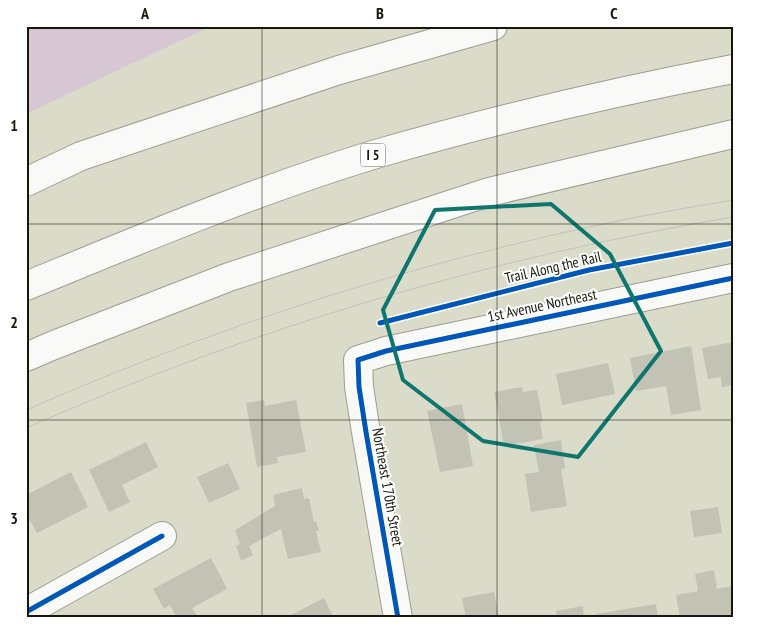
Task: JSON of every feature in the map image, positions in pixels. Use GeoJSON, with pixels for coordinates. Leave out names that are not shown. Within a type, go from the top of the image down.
{"type":"FeatureCollection","features":[{"type":"Feature","properties":{"kind":"main road"},"geometry":{"type":"LineString","coordinates":[[26,182],[80,156],[154,131],[339,70],[493,26]]}},
{"type":"Feature","properties":{"kind":"main road","name":"I 5"},"geometry":{"type":"LineString","coordinates":[[26,286],[133,242],[277,187],[376,154],[541,111],[733,69]]}},
{"type":"Feature","properties":{"kind":"main road"},"geometry":{"type":"LineString","coordinates":[[26,357],[54,344],[229,277],[489,192],[733,134]]}},
{"type":"Feature","properties":{"kind":"main road","name":"1st Avenue Northeast"},"geometry":{"type":"LineString","coordinates":[[358,360],[396,349],[733,278]]}},
{"type":"Feature","properties":{"kind":"main road","name":"Northeast 170th Street"},"geometry":{"type":"LineString","coordinates":[[358,360],[359,387],[398,618]]}},
{"type":"Feature","properties":{"kind":"main road"},"geometry":{"type":"LineString","coordinates":[[26,612],[162,536]]}},
{"type":"Feature","properties":{"kind":"highlighted area"},"geometry":{"type":"Polygon","coordinates":[[[551,204],[610,254],[661,351],[578,457],[483,441],[403,380],[383,310],[435,210],[551,204]]]}},
{"type":"Feature","properties":{"kind":"shaded area"},"geometry":{"type":"Polygon","coordinates":[[[26,26],[211,26],[26,114],[26,26]]]}},
{"type":"Feature","properties":{"kind":"building"},"geometry":{"type":"Polygon","coordinates":[[[733,342],[733,385],[722,387],[721,377],[708,379],[702,348],[733,342]]]}},
{"type":"Feature","properties":{"kind":"building"},"geometry":{"type":"Polygon","coordinates":[[[691,346],[701,410],[671,415],[666,386],[636,391],[630,358],[691,346]]]}},
{"type":"Feature","properties":{"kind":"building"},"geometry":{"type":"Polygon","coordinates":[[[608,363],[615,394],[562,405],[556,374],[608,363]]]}},
{"type":"Feature","properties":{"kind":"building"},"geometry":{"type":"Polygon","coordinates":[[[522,387],[523,392],[537,390],[543,421],[540,422],[543,439],[504,446],[494,392],[522,387]]]}},
{"type":"Feature","properties":{"kind":"building"},"geometry":{"type":"Polygon","coordinates":[[[264,400],[265,406],[296,400],[306,452],[277,457],[278,463],[257,467],[246,403],[264,400]]]}},
{"type":"Feature","properties":{"kind":"building"},"geometry":{"type":"Polygon","coordinates":[[[462,404],[473,466],[440,472],[427,411],[462,404]]]}},
{"type":"Feature","properties":{"kind":"building"},"geometry":{"type":"Polygon","coordinates":[[[561,440],[565,468],[561,469],[567,506],[531,512],[525,474],[539,472],[534,445],[561,440]]]}},
{"type":"Feature","properties":{"kind":"building"},"geometry":{"type":"Polygon","coordinates":[[[146,442],[158,467],[122,485],[130,502],[109,512],[89,470],[146,442]]]}},
{"type":"Feature","properties":{"kind":"building"},"geometry":{"type":"Polygon","coordinates":[[[228,463],[240,489],[209,503],[197,477],[228,463]]]}},
{"type":"Feature","properties":{"kind":"building"},"geometry":{"type":"Polygon","coordinates":[[[71,472],[88,507],[37,533],[26,513],[26,495],[71,472]]]}},
{"type":"Feature","properties":{"kind":"building"},"geometry":{"type":"Polygon","coordinates":[[[302,488],[304,499],[309,498],[314,522],[316,521],[319,531],[316,531],[321,552],[288,559],[281,529],[249,546],[253,555],[241,561],[236,546],[240,544],[235,530],[275,506],[273,495],[302,488]]]}},
{"type":"Feature","properties":{"kind":"building"},"geometry":{"type":"Polygon","coordinates":[[[718,507],[722,533],[694,537],[690,511],[718,507]]]}},
{"type":"Feature","properties":{"kind":"building"},"geometry":{"type":"Polygon","coordinates":[[[211,558],[227,589],[192,608],[198,618],[177,618],[170,605],[164,609],[153,589],[211,558]]]}},
{"type":"Feature","properties":{"kind":"building"},"geometry":{"type":"Polygon","coordinates":[[[714,570],[717,589],[732,586],[733,618],[680,618],[676,595],[698,591],[695,574],[714,570]]]}},
{"type":"Feature","properties":{"kind":"building"},"geometry":{"type":"Polygon","coordinates":[[[494,592],[499,618],[466,618],[462,598],[494,592]]]}},
{"type":"Feature","properties":{"kind":"building"},"geometry":{"type":"Polygon","coordinates":[[[324,598],[334,618],[293,618],[291,615],[324,598]]]}},
{"type":"Feature","properties":{"kind":"building"},"geometry":{"type":"Polygon","coordinates":[[[656,604],[658,618],[597,618],[596,614],[656,604]]]}},
{"type":"Feature","properties":{"kind":"building"},"geometry":{"type":"Polygon","coordinates":[[[583,606],[584,618],[557,618],[556,611],[583,606]]]}},
{"type":"Feature","properties":{"kind":"tram line"},"geometry":{"type":"LineString","coordinates":[[26,410],[111,374],[198,341],[285,310],[373,282],[551,235],[733,200]]}},
{"type":"Feature","properties":{"kind":"tram line"},"geometry":{"type":"LineString","coordinates":[[26,428],[111,392],[198,359],[285,328],[373,300],[551,253],[733,217]]}},
{"type":"Feature","properties":{"kind":"cycle path","name":"Trail Along the Rail"},"geometry":{"type":"LineString","coordinates":[[380,323],[589,270],[733,243]]}},
{"type":"Feature","properties":{"kind":"cycle path"},"geometry":{"type":"LineString","coordinates":[[398,618],[359,387],[358,360],[386,351],[733,278]]}},
{"type":"Feature","properties":{"kind":"cycle path"},"geometry":{"type":"LineString","coordinates":[[26,612],[162,536]]}}]}
